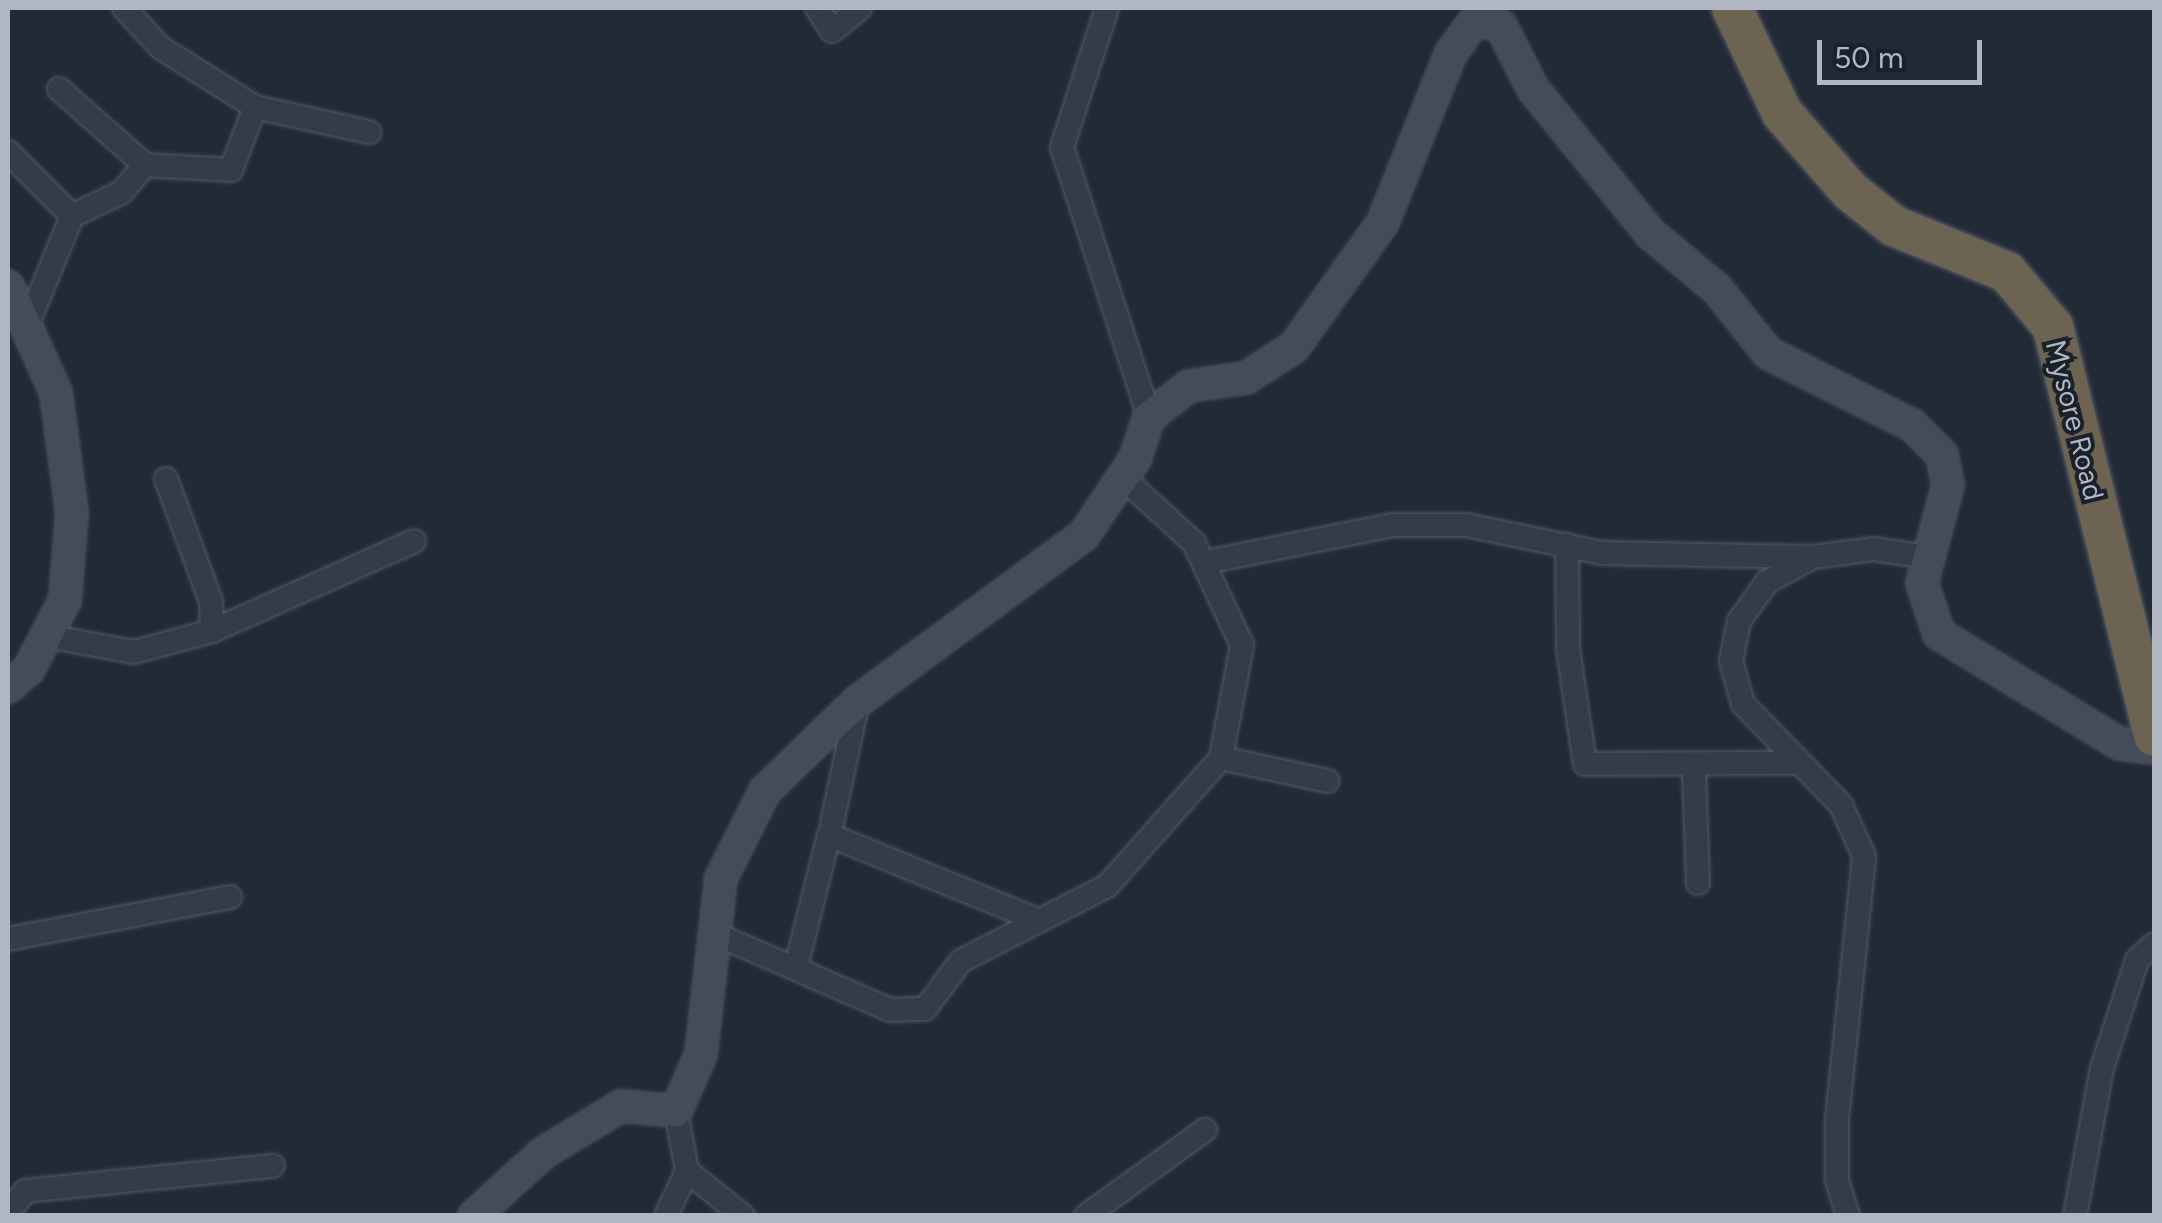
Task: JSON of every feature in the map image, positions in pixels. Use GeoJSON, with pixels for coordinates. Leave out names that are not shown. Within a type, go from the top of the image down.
{"type":"FeatureCollection","features":[{"type":"Feature","properties":{"kind":"highway","name":"Mysore Road"},"geometry":{"type":"LineString","coordinates":[[1732,8],[1782,114],[1850,191],[1894,226],[2007,272],[2053,327],[2154,733]]}},
{"type":"Feature","properties":{"kind":"street"},"geometry":{"type":"LineString","coordinates":[[124,8],[160,48],[255,107],[369,132]]}},
{"type":"Feature","properties":{"kind":"street"},"geometry":{"type":"LineString","coordinates":[[817,8],[832,31],[860,8]]}},
{"type":"Feature","properties":{"kind":"street"},"geometry":{"type":"LineString","coordinates":[[1107,8],[1062,147],[1149,418]]}},
{"type":"Feature","properties":{"kind":"street"},"geometry":{"type":"LineString","coordinates":[[666,1216],[686,1171],[676,1111],[701,1054],[722,878],[765,791],[858,701],[1084,535],[1123,478],[1149,418],[1188,386],[1246,378],[1294,348],[1383,222],[1450,53],[1476,19],[1501,26],[1532,89],[1651,234],[1717,289],[1768,352],[1912,426],[1942,455],[1948,485],[1922,583],[1938,634],[2120,744],[2154,748]]}},
{"type":"Feature","properties":{"kind":"street"},"geometry":{"type":"LineString","coordinates":[[59,89],[145,165],[231,170],[255,107]]}},
{"type":"Feature","properties":{"kind":"street"},"geometry":{"type":"LineString","coordinates":[[8,152],[72,216]]}},
{"type":"Feature","properties":{"kind":"street"},"geometry":{"type":"LineString","coordinates":[[29,321],[72,216],[122,192],[145,165]]}},
{"type":"Feature","properties":{"kind":"street"},"geometry":{"type":"LineString","coordinates":[[8,286],[29,321],[56,392],[72,513],[65,600],[46,636],[8,687]]}},
{"type":"Feature","properties":{"kind":"street"},"geometry":{"type":"LineString","coordinates":[[714,933],[890,1010],[926,1009],[961,961],[1032,918],[1107,886],[1221,758],[1242,645],[1206,562],[1123,478]]}},
{"type":"Feature","properties":{"kind":"street"},"geometry":{"type":"LineString","coordinates":[[166,479],[211,601],[212,631]]}},
{"type":"Feature","properties":{"kind":"street"},"geometry":{"type":"LineString","coordinates":[[1206,562],[1393,525],[1466,525],[1567,546],[1813,557],[1872,549],[1928,557]]}},
{"type":"Feature","properties":{"kind":"street"},"geometry":{"type":"LineString","coordinates":[[46,636],[134,652],[212,631],[414,541]]}},
{"type":"Feature","properties":{"kind":"street"},"geometry":{"type":"LineString","coordinates":[[1567,546],[1568,649],[1585,764],[1694,770],[1796,763]]}},
{"type":"Feature","properties":{"kind":"street"},"geometry":{"type":"LineString","coordinates":[[1813,557],[1767,582],[1738,621],[1732,662],[1743,704],[1796,763],[1842,804],[1864,856],[1837,1118],[1837,1180],[1848,1216]]}},
{"type":"Feature","properties":{"kind":"street"},"geometry":{"type":"LineString","coordinates":[[832,823],[858,701]]}},
{"type":"Feature","properties":{"kind":"street"},"geometry":{"type":"LineString","coordinates":[[1221,758],[1328,781]]}},
{"type":"Feature","properties":{"kind":"street"},"geometry":{"type":"LineString","coordinates":[[1694,770],[1698,883]]}},
{"type":"Feature","properties":{"kind":"street"},"geometry":{"type":"LineString","coordinates":[[796,967],[829,835],[1032,918]]}},
{"type":"Feature","properties":{"kind":"street"},"geometry":{"type":"LineString","coordinates":[[8,939],[230,897]]}},
{"type":"Feature","properties":{"kind":"street"},"geometry":{"type":"LineString","coordinates":[[2075,1216],[2102,1068],[2136,960],[2154,944]]}},
{"type":"Feature","properties":{"kind":"street"},"geometry":{"type":"LineString","coordinates":[[474,1216],[543,1153],[621,1106],[676,1111]]}},
{"type":"Feature","properties":{"kind":"street"},"geometry":{"type":"LineString","coordinates":[[1086,1216],[1205,1130]]}},
{"type":"Feature","properties":{"kind":"street"},"geometry":{"type":"LineString","coordinates":[[8,1213],[26,1192],[273,1166]]}},
{"type":"Feature","properties":{"kind":"street"},"geometry":{"type":"LineString","coordinates":[[686,1171],[743,1216]]}}]}
